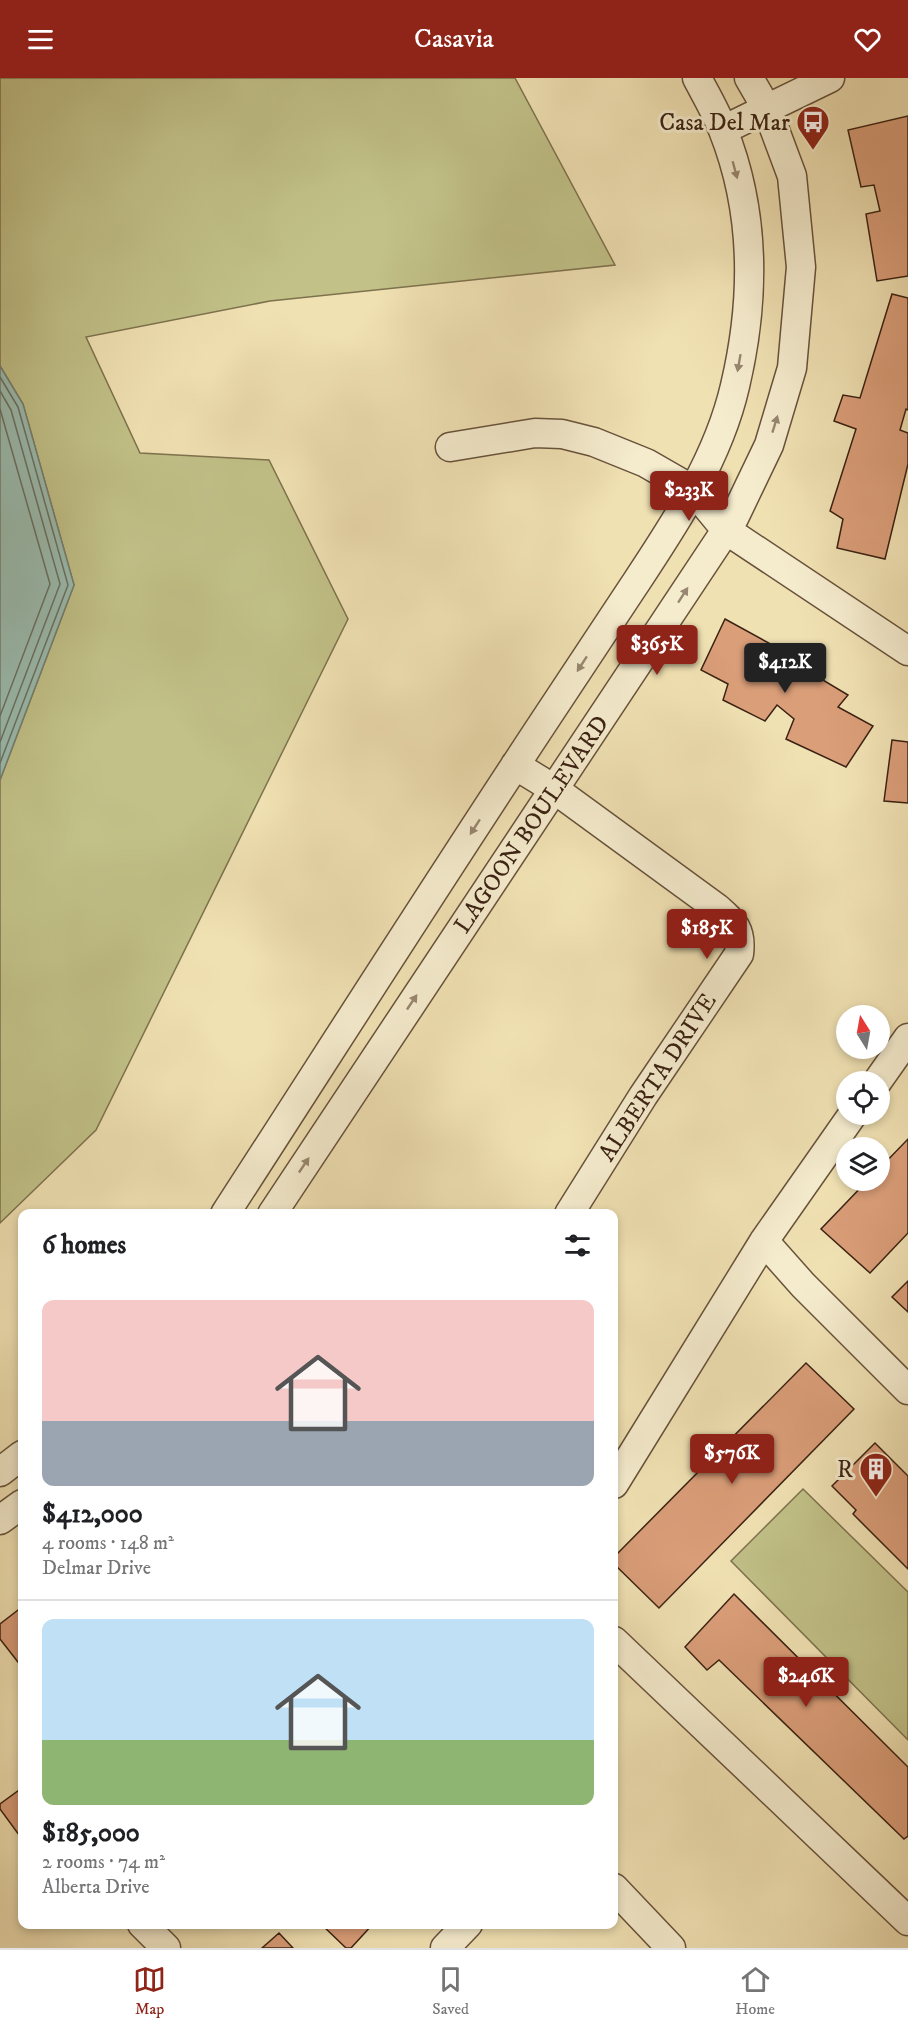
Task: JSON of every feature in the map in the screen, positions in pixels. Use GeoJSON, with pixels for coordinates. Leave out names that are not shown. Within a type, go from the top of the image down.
{"type":"FeatureCollection","features":[{"type":"Feature","properties":{"kind":"street","name":"LAGOON BOULEVARD"},"geometry":{"type":"LineString","coordinates":[[228,1209],[653,556],[693,490],[721,436],[735,386],[749,300],[751,261],[746,220],[736,171],[723,130],[697,78]]}},
{"type":"Feature","properties":{"kind":"street","name":"LAGOON BOULEVARD"},"geometry":{"type":"LineString","coordinates":[[275,1209],[734,518],[769,445],[792,368],[801,267],[792,176],[767,109],[749,78]]}},
{"type":"Feature","properties":{"kind":"street"},"geometry":{"type":"LineString","coordinates":[[723,130],[830,78]]}},
{"type":"Feature","properties":{"kind":"street"},"geometry":{"type":"LineString","coordinates":[[450,447],[536,433],[562,434],[594,442],[646,463],[693,490],[726,530],[908,651]]}},
{"type":"Feature","properties":{"kind":"street","name":"ALBERTA DRIVE"},"geometry":{"type":"LineString","coordinates":[[515,765],[554,789],[717,908],[735,925],[741,942],[739,954],[643,1095],[572,1209]]}},
{"type":"Feature","properties":{"kind":"street"},"geometry":{"type":"LineString","coordinates":[[885,1071],[908,1038]]}},
{"type":"Feature","properties":{"kind":"street"},"geometry":{"type":"LineString","coordinates":[[618,1478],[764,1241],[845,1125]]}},
{"type":"Feature","properties":{"kind":"street"},"geometry":{"type":"LineString","coordinates":[[764,1241],[803,1285],[908,1390]]}},
{"type":"Feature","properties":{"kind":"street"},"geometry":{"type":"LineString","coordinates":[[0,1472],[18,1458]]}},
{"type":"Feature","properties":{"kind":"street"},"geometry":{"type":"LineString","coordinates":[[0,1520],[18,1507]]}},
{"type":"Feature","properties":{"kind":"street"},"geometry":{"type":"LineString","coordinates":[[618,1645],[908,1921]]}},
{"type":"Feature","properties":{"kind":"street"},"geometry":{"type":"LineString","coordinates":[[618,1892],[671,1948]]}},
{"type":"Feature","properties":{"kind":"street"},"geometry":{"type":"LineString","coordinates":[[147,1929],[166,1948]]}},
{"type":"Feature","properties":{"kind":"street"},"geometry":{"type":"LineString","coordinates":[[444,1948],[463,1929]]}},
{"type":"Feature","properties":{"kind":"green space"},"geometry":{"type":"Polygon","coordinates":[[[0,78],[515,78],[615,265],[270,301],[86,337],[140,453],[269,460],[348,619],[96,1130],[0,1223],[0,780],[74,585],[23,404],[0,366],[0,78]]]}},
{"type":"Feature","properties":{"kind":"green space"},"geometry":{"type":"Polygon","coordinates":[[[803,1489],[908,1592],[908,1740],[731,1561],[803,1489]]]}},
{"type":"Feature","properties":{"kind":"water"},"geometry":{"type":"Polygon","coordinates":[[[0,366],[23,404],[74,585],[0,780],[0,366]]]}},
{"type":"Feature","properties":{"kind":"building"},"geometry":{"type":"Polygon","coordinates":[[[908,116],[908,276],[877,281],[866,214],[880,211],[874,185],[861,187],[848,130],[908,116]]]}},
{"type":"Feature","properties":{"kind":"building"},"geometry":{"type":"Polygon","coordinates":[[[892,294],[908,298],[908,410],[906,409],[900,430],[908,433],[908,464],[885,559],[837,548],[843,519],[830,511],[856,429],[834,421],[843,395],[860,398],[892,294]]]}},
{"type":"Feature","properties":{"kind":"building"},"geometry":{"type":"Polygon","coordinates":[[[725,619],[787,653],[777,669],[791,680],[798,665],[848,695],[838,707],[873,726],[846,767],[786,739],[794,719],[777,705],[765,721],[723,700],[728,684],[701,670],[725,619]]]}},
{"type":"Feature","properties":{"kind":"building"},"geometry":{"type":"Polygon","coordinates":[[[892,740],[908,742],[908,803],[884,801],[892,740]]]}},
{"type":"Feature","properties":{"kind":"building"},"geometry":{"type":"Polygon","coordinates":[[[908,1139],[908,1233],[870,1273],[821,1229],[857,1191],[890,1191],[890,1158],[908,1139]]]}},
{"type":"Feature","properties":{"kind":"building"},"geometry":{"type":"Polygon","coordinates":[[[908,1281],[908,1312],[892,1297],[908,1281]]]}},
{"type":"Feature","properties":{"kind":"building"},"geometry":{"type":"Polygon","coordinates":[[[806,1363],[854,1409],[659,1608],[618,1568],[618,1553],[806,1363]]]}},
{"type":"Feature","properties":{"kind":"building","name":"R"},"geometry":{"type":"Polygon","coordinates":[[[875,1443],[908,1476],[908,1569],[853,1514],[856,1510],[832,1486],[875,1443]]]}},
{"type":"Feature","properties":{"kind":"building"},"geometry":{"type":"Polygon","coordinates":[[[734,1594],[908,1767],[908,1836],[904,1839],[719,1660],[707,1670],[685,1647],[734,1594]]]}},
{"type":"Feature","properties":{"kind":"building"},"geometry":{"type":"Polygon","coordinates":[[[18,1610],[18,1662],[0,1639],[0,1624],[18,1610]]]}},
{"type":"Feature","properties":{"kind":"building"},"geometry":{"type":"Polygon","coordinates":[[[18,1791],[18,1834],[0,1809],[0,1804],[18,1791]]]}},
{"type":"Feature","properties":{"kind":"building"},"geometry":{"type":"Polygon","coordinates":[[[326,1929],[368,1929],[351,1948],[346,1948],[326,1929]]]}},
{"type":"Feature","properties":{"kind":"building"},"geometry":{"type":"Polygon","coordinates":[[[279,1933],[293,1948],[262,1948],[279,1933]]]}},
{"type":"Feature","properties":{"kind":"place","name":"Casa Del Mar"},"geometry":{"type":"Point","coordinates":[813,151]}},
{"type":"Feature","properties":{"kind":"place","name":"R"},"geometry":{"type":"Point","coordinates":[876,1498]}}]}
